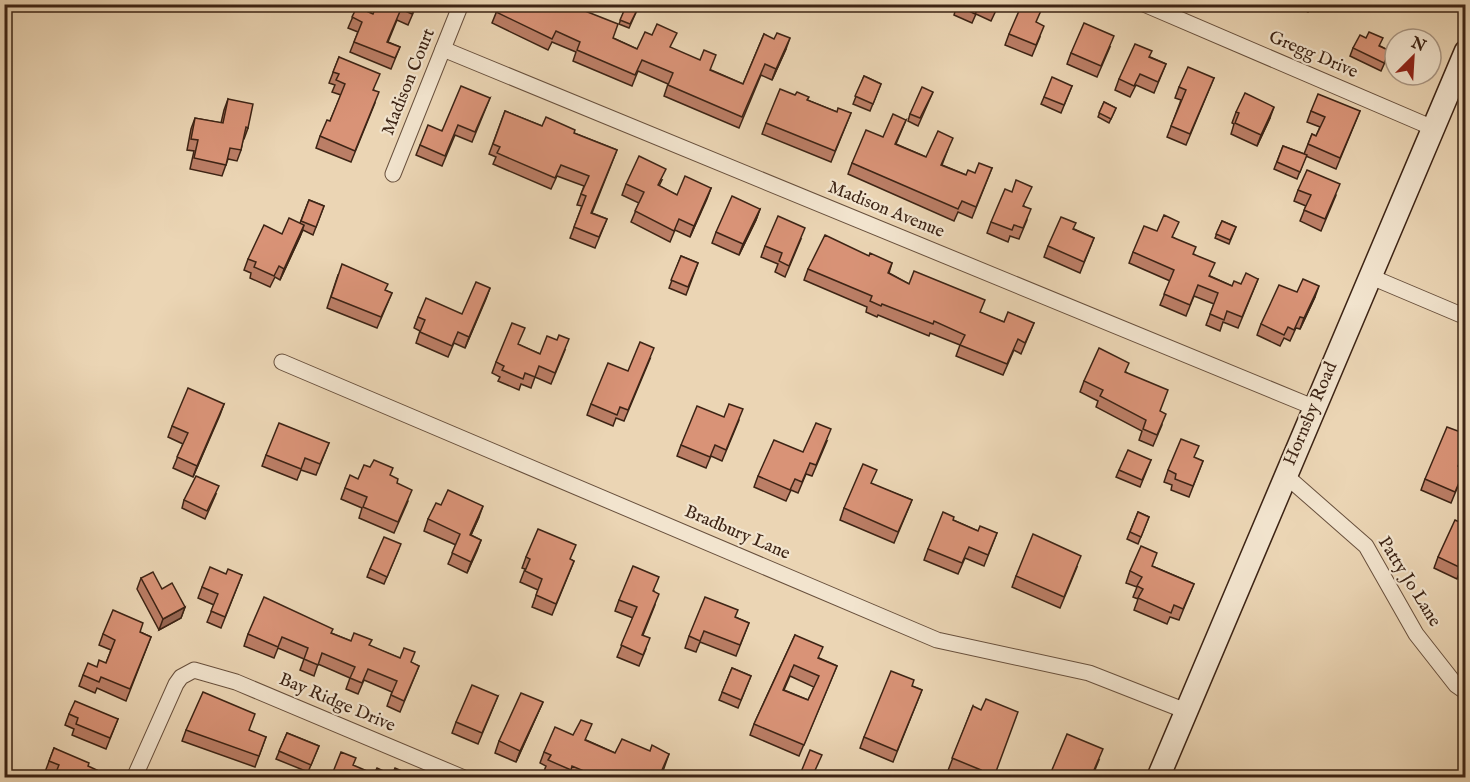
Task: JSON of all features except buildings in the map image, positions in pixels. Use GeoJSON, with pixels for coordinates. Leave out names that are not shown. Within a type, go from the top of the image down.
{"type":"FeatureCollection","features":[{"type":"Feature","properties":{"kind":"street","name":"Madison Court"},"geometry":{"type":"LineString","coordinates":[[393,174],[461,4]]}},
{"type":"Feature","properties":{"kind":"street","name":"Gregg Drive"},"geometry":{"type":"LineString","coordinates":[[1144,4],[1433,128]]}},
{"type":"Feature","properties":{"kind":"street","name":"Madison Avenue"},"geometry":{"type":"LineString","coordinates":[[444,49],[1313,407]]}},
{"type":"Feature","properties":{"kind":"street","name":"Hornsby Road"},"geometry":{"type":"LineString","coordinates":[[1158,777],[1313,407],[1466,51]]}},
{"type":"Feature","properties":{"kind":"street"},"geometry":{"type":"LineString","coordinates":[[1369,276],[1466,318]]}},
{"type":"Feature","properties":{"kind":"street","name":"Bradbury Lane"},"geometry":{"type":"LineString","coordinates":[[282,362],[937,640],[1089,673],[1186,711]]}},
{"type":"Feature","properties":{"kind":"street","name":"Patty Jo Lane"},"geometry":{"type":"LineString","coordinates":[[1285,475],[1366,546],[1416,634],[1456,685],[1466,692]]}},
{"type":"Feature","properties":{"kind":"street","name":"Bay Ridge Drive"},"geometry":{"type":"LineString","coordinates":[[134,777],[176,684],[181,677],[194,670],[228,679],[464,777]]}}]}
